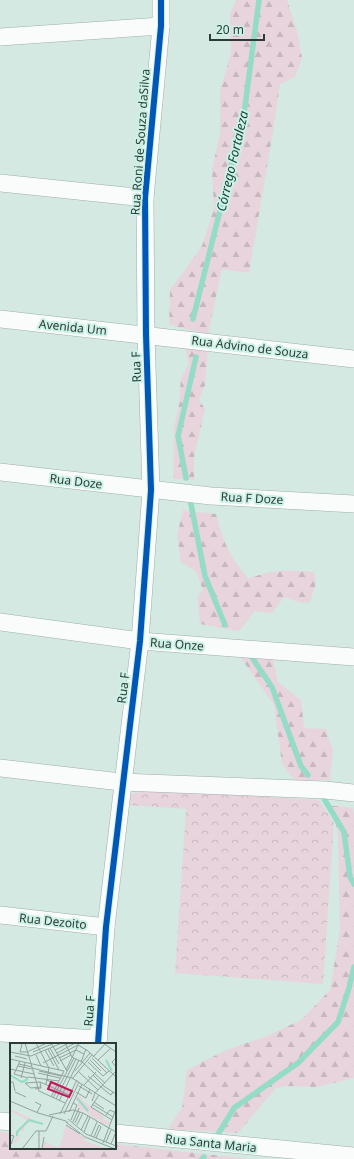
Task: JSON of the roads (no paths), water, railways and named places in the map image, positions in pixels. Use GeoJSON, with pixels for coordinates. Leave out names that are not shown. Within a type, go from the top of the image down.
{"type":"FeatureCollection","features":[{"type":"Feature","properties":{"kind":"street","name":"Rua Roni de Souza daSilva"},"geometry":{"type":"LineString","coordinates":[[146,334],[145,198],[161,26],[161,0]]}},
{"type":"Feature","properties":{"kind":"street"},"geometry":{"type":"LineString","coordinates":[[0,37],[161,26]]}},
{"type":"Feature","properties":{"kind":"street"},"geometry":{"type":"LineString","coordinates":[[0,183],[145,198]]}},
{"type":"Feature","properties":{"kind":"street","name":"Avenida Um"},"geometry":{"type":"LineString","coordinates":[[0,319],[146,334]]}},
{"type":"Feature","properties":{"kind":"street","name":"Rua Advino de Souza"},"geometry":{"type":"LineString","coordinates":[[146,334],[354,359]]}},
{"type":"Feature","properties":{"kind":"street","name":"Rua F"},"geometry":{"type":"LineString","coordinates":[[98,1042],[106,927],[122,782],[140,641],[151,490],[146,334]]}},
{"type":"Feature","properties":{"kind":"street","name":"Rua Doze"},"geometry":{"type":"LineString","coordinates":[[0,472],[151,490]]}},
{"type":"Feature","properties":{"kind":"street","name":"Rua F Doze"},"geometry":{"type":"LineString","coordinates":[[151,490],[211,496],[354,504]]}},
{"type":"Feature","properties":{"kind":"street","name":"Rua Onze"},"geometry":{"type":"LineString","coordinates":[[0,622],[140,641],[354,657]]}},
{"type":"Feature","properties":{"kind":"street"},"geometry":{"type":"LineString","coordinates":[[0,768],[122,782],[325,790],[354,793]]}},
{"type":"Feature","properties":{"kind":"street","name":"Rua Dezoito"},"geometry":{"type":"LineString","coordinates":[[0,915],[106,927]]}},
{"type":"Feature","properties":{"kind":"street"},"geometry":{"type":"LineString","coordinates":[[0,1033],[98,1042]]}},
{"type":"Feature","properties":{"kind":"street"},"geometry":{"type":"LineString","coordinates":[[0,1121],[10,1122]]}},
{"type":"Feature","properties":{"kind":"street","name":"Rua Santa Maria"},"geometry":{"type":"LineString","coordinates":[[116,1133],[354,1156]]}},
{"type":"Feature","properties":{"kind":"waterway","name":"Córrego Fortaleza"},"geometry":{"type":"LineString","coordinates":[[193,319],[244,114],[259,0]]}},
{"type":"Feature","properties":{"kind":"waterway","name":"Córrego Fortaleza"},"geometry":{"type":"LineString","coordinates":[[186,478],[178,436],[196,357]]}},
{"type":"Feature","properties":{"kind":"waterway","name":"Córrego Fortaleza"},"geometry":{"type":"LineString","coordinates":[[191,504],[205,576],[225,625]]}},
{"type":"Feature","properties":{"kind":"waterway","name":"Córrego Fortaleza"},"geometry":{"type":"LineString","coordinates":[[251,656],[272,687],[301,766],[308,775]]}},
{"type":"Feature","properties":{"kind":"waterway","name":"Córrego Fortaleza"},"geometry":{"type":"LineString","coordinates":[[323,797],[344,832],[350,877],[354,884]]}},
{"type":"Feature","properties":{"kind":"waterway","name":"Córrego Fortaleza"},"geometry":{"type":"LineString","coordinates":[[214,1141],[234,1108],[298,1063],[338,1022],[354,967]]}}]}
